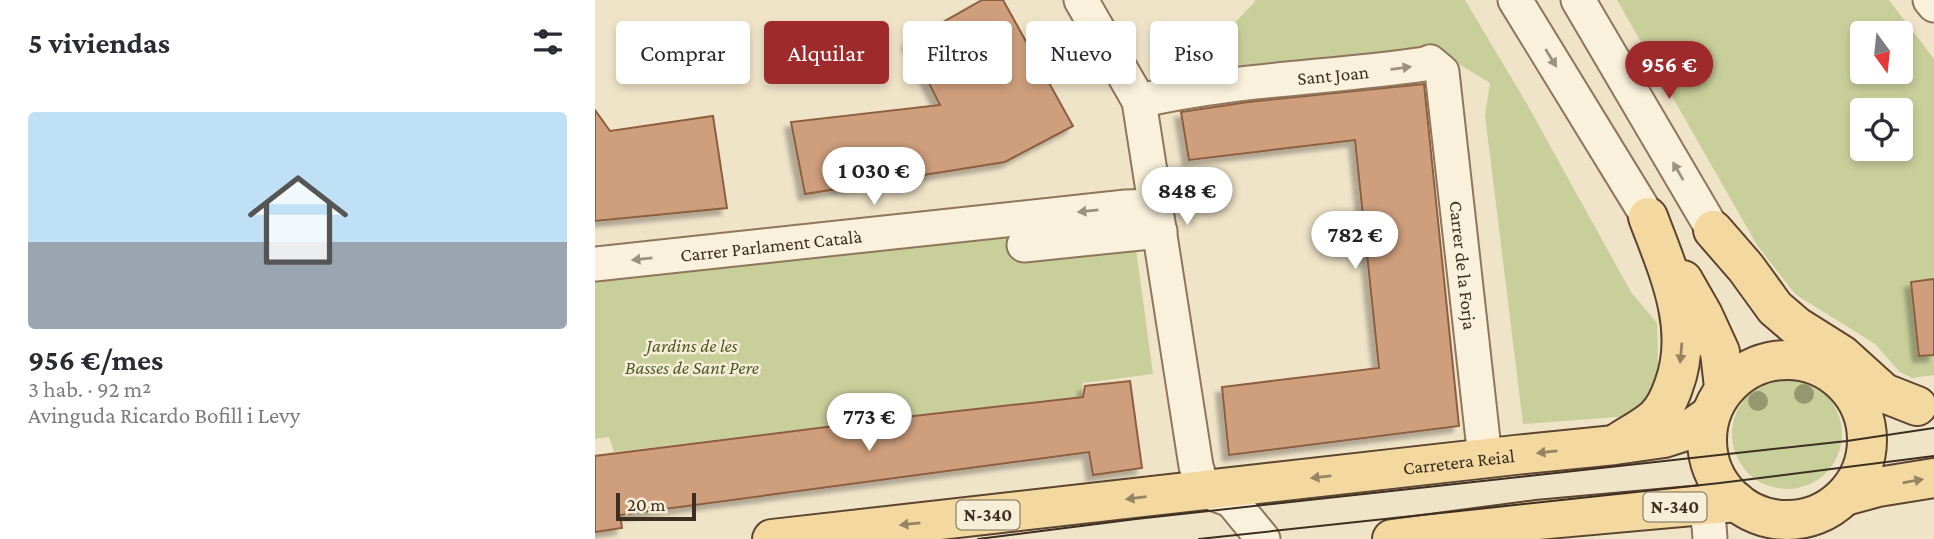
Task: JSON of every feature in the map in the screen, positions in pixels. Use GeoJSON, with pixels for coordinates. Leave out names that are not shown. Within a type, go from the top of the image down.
{"type":"FeatureCollection","features":[{"type":"Feature","properties":{"kind":"main road"},"geometry":{"type":"LineString","coordinates":[[1648,217],[1703,315],[1720,352],[1717,401]]}},
{"type":"Feature","properties":{"kind":"main road"},"geometry":{"type":"LineString","coordinates":[[1615,445],[1657,417],[1670,397],[1678,374],[1682,349],[1681,323],[1673,283],[1648,217]]}},
{"type":"Feature","properties":{"kind":"main road"},"geometry":{"type":"LineString","coordinates":[[1713,230],[1730,278],[1758,320],[1792,359],[1821,369],[1845,387],[1863,412],[1925,405]]}},
{"type":"Feature","properties":{"kind":"main road"},"geometry":{"type":"LineString","coordinates":[[1713,230],[1747,268],[1775,308],[1796,326],[1849,361],[1884,393],[1925,405]]}},
{"type":"Feature","properties":{"kind":"main road","name":"N-340"},"geometry":{"type":"LineString","coordinates":[[1717,516],[1720,483],[1711,464],[1708,441],[1717,401],[1762,363],[1792,359]]}},
{"type":"Feature","properties":{"kind":"main road","name":"Carretera Reial"},"geometry":{"type":"LineString","coordinates":[[772,539],[1664,438],[1689,430],[1717,401]]}},
{"type":"Feature","properties":{"kind":"main road","name":"N-340"},"geometry":{"type":"LineString","coordinates":[[1845,496],[1863,466],[1867,452],[1868,438],[1863,412]]}},
{"type":"Feature","properties":{"kind":"main road","name":"N-340"},"geometry":{"type":"LineString","coordinates":[[1392,539],[1497,532],[1537,520],[1755,513],[1797,519],[1818,513],[1845,496],[1878,487],[1934,478]]}},
{"type":"Feature","properties":{"kind":"street"},"geometry":{"type":"LineString","coordinates":[[1081,0],[1139,101],[1196,466],[1203,490],[1231,500],[1263,539]]}},
{"type":"Feature","properties":{"kind":"street"},"geometry":{"type":"LineString","coordinates":[[1515,0],[1648,217]]}},
{"type":"Feature","properties":{"kind":"street"},"geometry":{"type":"LineString","coordinates":[[1578,0],[1713,230]]}},
{"type":"Feature","properties":{"kind":"street"},"geometry":{"type":"LineString","coordinates":[[1930,0],[1934,5]]}},
{"type":"Feature","properties":{"kind":"street","name":"Sant Joan"},"geometry":{"type":"LineString","coordinates":[[1139,101],[1194,89],[1376,71],[1430,62],[1442,72]]}},
{"type":"Feature","properties":{"kind":"street","name":"Carrer de la Forja"},"geometry":{"type":"LineString","coordinates":[[1442,72],[1485,458]]}},
{"type":"Feature","properties":{"kind":"street","name":"Carrer Parlament Català"},"geometry":{"type":"LineString","coordinates":[[595,264],[1126,207],[1158,219]]}},
{"type":"Feature","properties":{"kind":"street"},"geometry":{"type":"LineString","coordinates":[[1024,245],[1158,219]]}},
{"type":"Feature","properties":{"kind":"green space"},"geometry":{"type":"Polygon","coordinates":[[[1255,0],[1465,0],[1527,104],[1631,292],[1657,323],[1658,366],[1653,392],[1630,416],[1523,424],[1485,115],[1490,83],[1436,50],[1238,72],[1236,21],[1255,0]]]}},
{"type":"Feature","properties":{"kind":"green space"},"geometry":{"type":"Polygon","coordinates":[[[1617,0],[1889,0],[1905,21],[1850,21],[1850,84],[1913,84],[1913,31],[1934,59],[1934,375],[1912,378],[1900,372],[1875,344],[1795,294],[1757,245],[1617,0]]]}},
{"type":"Feature","properties":{"kind":"green space","name":"Jardins de les Basses de Sant Pere"},"geometry":{"type":"Polygon","coordinates":[[[1016,232],[1022,262],[1136,249],[1153,374],[1083,383],[1081,396],[614,452],[609,437],[595,439],[595,280],[982,239],[1016,232]]]}},
{"type":"Feature","properties":{"kind":"green space"},"geometry":{"type":"Polygon","coordinates":[[[1787,379],[1808,383],[1826,395],[1838,413],[1842,434],[1838,455],[1826,473],[1808,485],[1787,489],[1766,485],[1748,473],[1736,455],[1732,434],[1736,413],[1748,395],[1766,383],[1787,379]]]}},
{"type":"Feature","properties":{"kind":"building"},"geometry":{"type":"Polygon","coordinates":[[[982,0],[1003,0],[1026,41],[1026,84],[1050,84],[1073,126],[1005,162],[805,194],[791,122],[940,105],[929,84],[1012,84],[1012,21],[945,21],[982,0]]]}},
{"type":"Feature","properties":{"kind":"building"},"geometry":{"type":"Polygon","coordinates":[[[1424,84],[1459,426],[1229,455],[1222,387],[1379,368],[1355,140],[1189,160],[1181,112],[1248,102],[1424,84]]]}},
{"type":"Feature","properties":{"kind":"building"},"geometry":{"type":"Polygon","coordinates":[[[595,110],[610,131],[713,116],[727,208],[595,221],[595,110]]]}},
{"type":"Feature","properties":{"kind":"building"},"geometry":{"type":"Polygon","coordinates":[[[1934,279],[1934,355],[1919,356],[1911,282],[1934,279]]]}},
{"type":"Feature","properties":{"kind":"building"},"geometry":{"type":"Polygon","coordinates":[[[1130,381],[1142,468],[1093,475],[1089,452],[620,515],[622,528],[595,532],[595,456],[1083,397],[1085,386],[1130,381]]]}},
{"type":"Feature","properties":{"kind":"tram line"},"geometry":{"type":"LineString","coordinates":[[978,539],[1136,519],[1847,441],[1934,428]]}},
{"type":"Feature","properties":{"kind":"tram line"},"geometry":{"type":"LineString","coordinates":[[1199,539],[1720,483],[1934,456]]}}]}
